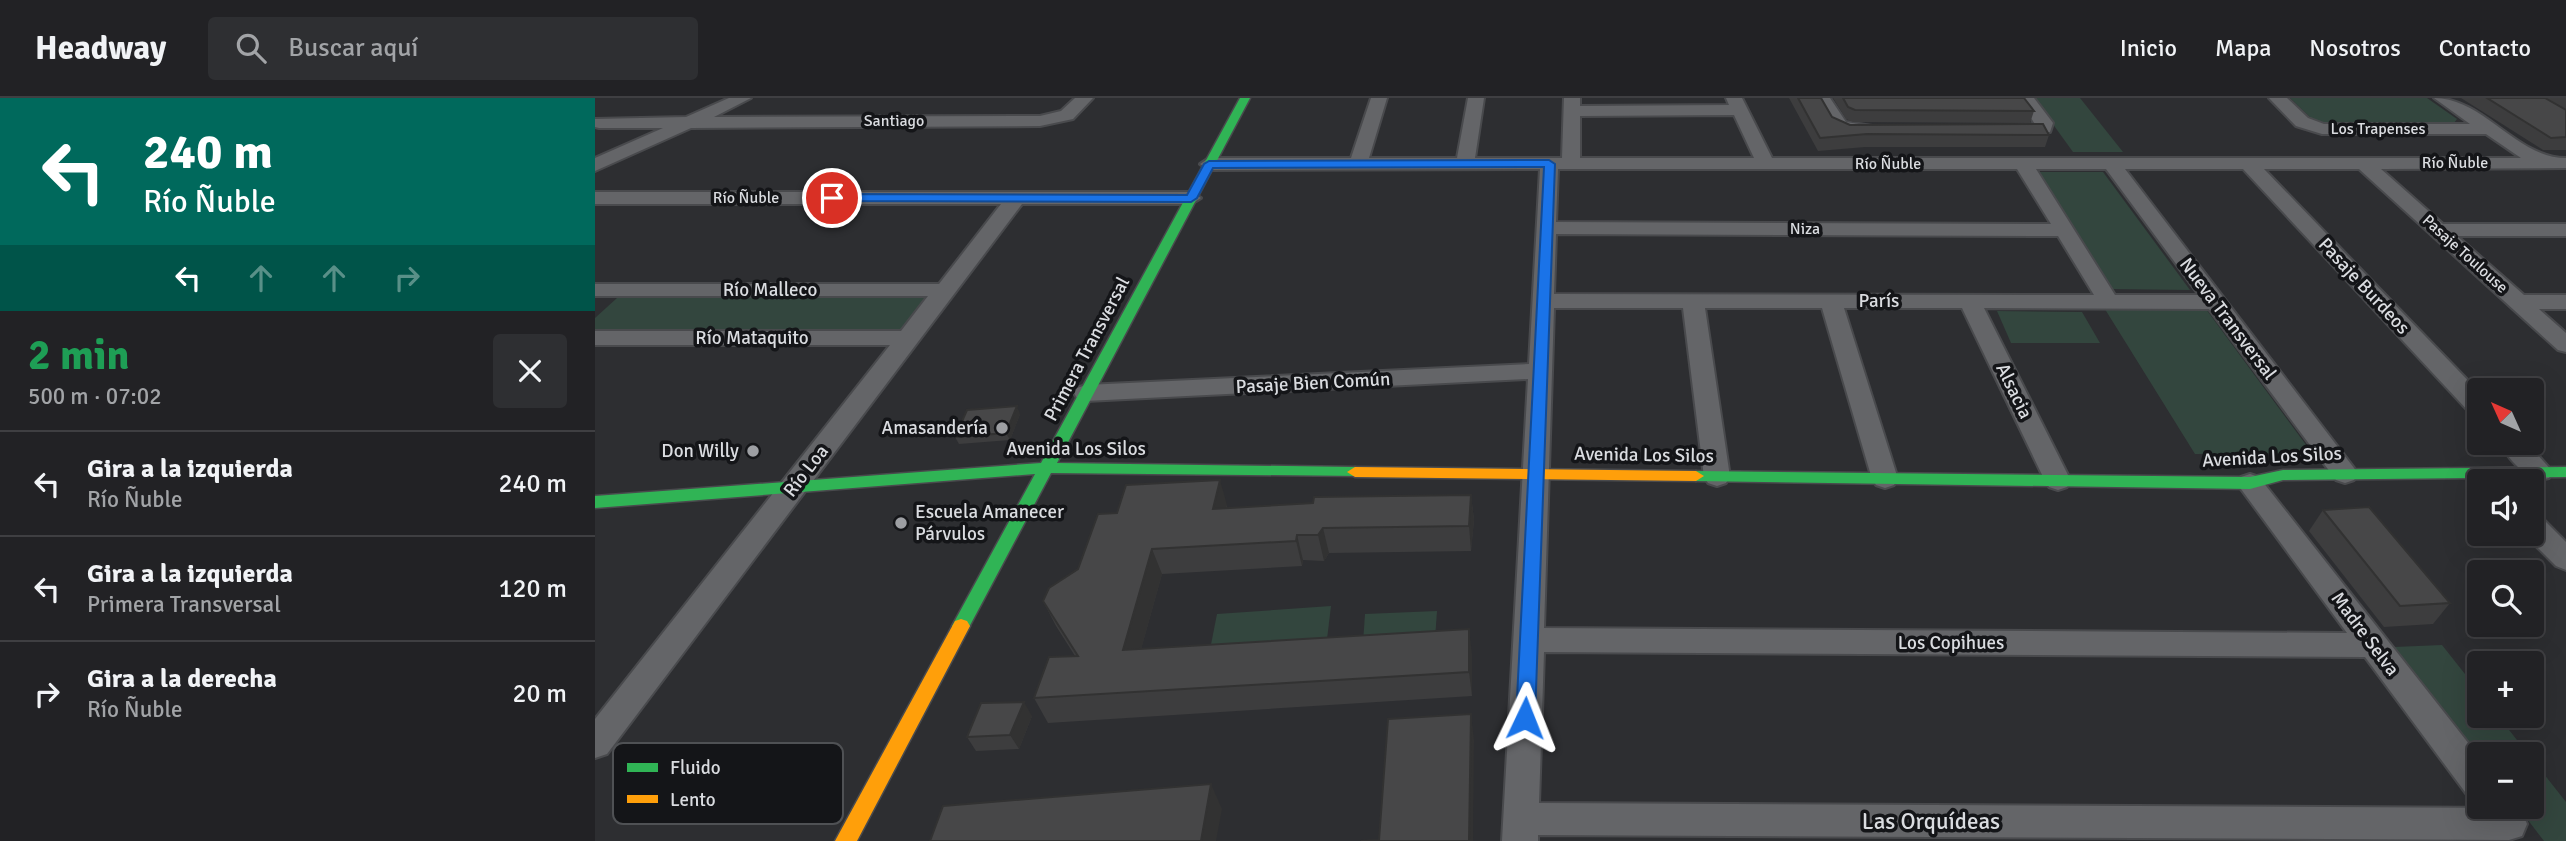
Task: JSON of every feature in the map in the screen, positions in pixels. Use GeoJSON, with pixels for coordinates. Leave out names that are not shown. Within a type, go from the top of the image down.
{"type":"FeatureCollection","features":[{"type":"Feature","properties":{"kind":"main road","name":"Primera Transversal"},"geometry":{"type":"LineString","coordinates":[[846,841],[1245,98]]}},
{"type":"Feature","properties":{"kind":"main road","name":"Avenida Los Silos"},"geometry":{"type":"LineString","coordinates":[[595,502],[1046,468],[2250,483],[2283,475],[2467,477]]}},
{"type":"Feature","properties":{"kind":"street"},"geometry":{"type":"LineString","coordinates":[[595,165],[743,98]]}},
{"type":"Feature","properties":{"kind":"street","name":"Santiago"},"geometry":{"type":"LineString","coordinates":[[599,123],[1047,121],[1072,112],[1085,98]]}},
{"type":"Feature","properties":{"kind":"street"},"geometry":{"type":"LineString","coordinates":[[1358,164],[1379,98]]}},
{"type":"Feature","properties":{"kind":"street"},"geometry":{"type":"LineString","coordinates":[[1465,164],[1476,98]]}},
{"type":"Feature","properties":{"kind":"street"},"geometry":{"type":"LineString","coordinates":[[1822,98],[1840,126],[1855,130],[1883,130]]}},
{"type":"Feature","properties":{"kind":"street"},"geometry":{"type":"LineString","coordinates":[[1993,131],[2044,128],[2044,123],[2025,98]]}},
{"type":"Feature","properties":{"kind":"street","name":"Los Trapenses"},"geometry":{"type":"LineString","coordinates":[[2277,98],[2305,124],[2322,129],[2489,129]]}},
{"type":"Feature","properties":{"kind":"street"},"geometry":{"type":"LineString","coordinates":[[2442,98],[2542,163]]}},
{"type":"Feature","properties":{"kind":"street"},"geometry":{"type":"LineString","coordinates":[[1521,830],[1546,228],[1572,104],[1736,104],[1766,164]]}},
{"type":"Feature","properties":{"kind":"street"},"geometry":{"type":"LineString","coordinates":[[2022,163],[2108,301]]}},
{"type":"Feature","properties":{"kind":"street","name":"Nueva Transversal"},"geometry":{"type":"LineString","coordinates":[[2111,163],[2345,474]]}},
{"type":"Feature","properties":{"kind":"street","name":"Pasaje Burdeos"},"geometry":{"type":"LineString","coordinates":[[2248,163],[2467,394]]}},
{"type":"Feature","properties":{"kind":"street","name":"Pasaje Toulouse"},"geometry":{"type":"LineString","coordinates":[[2364,163],[2566,345]]}},
{"type":"Feature","properties":{"kind":"street","name":"Río Ñuble"},"geometry":{"type":"LineString","coordinates":[[1209,164],[2566,163]]}},
{"type":"Feature","properties":{"kind":"street","name":"Río Ñuble"},"geometry":{"type":"LineString","coordinates":[[595,198],[1191,198]]}},
{"type":"Feature","properties":{"kind":"street","name":"Río Loa"},"geometry":{"type":"LineString","coordinates":[[595,744],[607,714],[794,486],[1016,198]]}},
{"type":"Feature","properties":{"kind":"street","name":"Niza"},"geometry":{"type":"LineString","coordinates":[[1546,228],[2064,230]]}},
{"type":"Feature","properties":{"kind":"street"},"geometry":{"type":"LineString","coordinates":[[2439,230],[2566,230]]}},
{"type":"Feature","properties":{"kind":"street","name":"Río Malleco"},"geometry":{"type":"LineString","coordinates":[[595,290],[945,290]]}},
{"type":"Feature","properties":{"kind":"street"},"geometry":{"type":"LineString","coordinates":[[595,313],[621,290]]}},
{"type":"Feature","properties":{"kind":"street","name":"París"},"geometry":{"type":"LineString","coordinates":[[1543,301],[2215,302]]}},
{"type":"Feature","properties":{"kind":"street"},"geometry":{"type":"LineString","coordinates":[[1693,301],[1717,477]]}},
{"type":"Feature","properties":{"kind":"street"},"geometry":{"type":"LineString","coordinates":[[1831,301],[1885,479]]}},
{"type":"Feature","properties":{"kind":"street","name":"Alsacia"},"geometry":{"type":"LineString","coordinates":[[1969,301],[2058,481]]}},
{"type":"Feature","properties":{"kind":"street"},"geometry":{"type":"LineString","coordinates":[[2518,302],[2566,302]]}},
{"type":"Feature","properties":{"kind":"street","name":"Río Mataquito"},"geometry":{"type":"LineString","coordinates":[[595,338],[908,338]]}},
{"type":"Feature","properties":{"kind":"street","name":"Pasaje Bien Común"},"geometry":{"type":"LineString","coordinates":[[1086,393],[1540,371]]}},
{"type":"Feature","properties":{"kind":"street"},"geometry":{"type":"LineString","coordinates":[[2529,455],[2553,472]]}},
{"type":"Feature","properties":{"kind":"street","name":"Madre Selva"},"geometry":{"type":"LineString","coordinates":[[2250,483],[2467,768]]}},
{"type":"Feature","properties":{"kind":"street"},"geometry":{"type":"LineString","coordinates":[[2544,537],[2566,559]]}},
{"type":"Feature","properties":{"kind":"street","name":"Los Copihues"},"geometry":{"type":"LineString","coordinates":[[1529,640],[2373,645]]}},
{"type":"Feature","properties":{"kind":"street","name":"Las Orquídeas"},"geometry":{"type":"LineString","coordinates":[[1521,830],[2510,824]]}},
{"type":"Feature","properties":{"kind":"green space"},"geometry":{"type":"Polygon","coordinates":[[[2034,98],[2080,98],[2123,152],[2073,152],[2034,98]]]}},
{"type":"Feature","properties":{"kind":"green space"},"geometry":{"type":"Polygon","coordinates":[[[2290,98],[2427,98],[2457,119],[2454,123],[2323,124],[2314,121],[2290,98]]]}},
{"type":"Feature","properties":{"kind":"green space"},"geometry":{"type":"Polygon","coordinates":[[[2036,172],[2103,172],[2190,290],[2110,289],[2036,172]]]}},
{"type":"Feature","properties":{"kind":"green space"},"geometry":{"type":"Polygon","coordinates":[[[630,294],[929,295],[897,334],[595,335],[595,318],[617,298],[630,294]]]}},
{"type":"Feature","properties":{"kind":"green space"},"geometry":{"type":"Polygon","coordinates":[[[2203,305],[2312,453],[2195,454],[2103,306],[2203,305]]]}},
{"type":"Feature","properties":{"kind":"green space"},"geometry":{"type":"Polygon","coordinates":[[[1997,311],[2082,312],[2100,343],[2011,343],[1997,311]]]}},
{"type":"Feature","properties":{"kind":"green space"},"geometry":{"type":"Polygon","coordinates":[[[1331,606],[1325,656],[1207,665],[1217,614],[1331,606]]]}},
{"type":"Feature","properties":{"kind":"green space"},"geometry":{"type":"Polygon","coordinates":[[[1437,611],[1435,639],[1363,643],[1365,614],[1437,611]]]}},
{"type":"Feature","properties":{"kind":"green space"},"geometry":{"type":"Polygon","coordinates":[[[2442,645],[2467,677],[2467,728],[2507,728],[2519,742],[2468,742],[2394,647],[2442,645]]]}},
{"type":"Feature","properties":{"kind":"green space"},"geometry":{"type":"Polygon","coordinates":[[[2544,774],[2566,802],[2566,841],[2544,841],[2527,819],[2544,819],[2544,774]]]}},
{"type":"Feature","properties":{"kind":"building"},"geometry":{"type":"Polygon","coordinates":[[[1798,98],[1821,98],[1832,117],[1850,125],[2043,124],[2049,135],[1867,134],[1820,138],[1798,98]]]}},
{"type":"Feature","properties":{"kind":"building"},"geometry":{"type":"Polygon","coordinates":[[[1843,98],[2024,98],[2034,111],[1855,110],[1848,107],[1843,98]]]}},
{"type":"Feature","properties":{"kind":"building"},"geometry":{"type":"Polygon","coordinates":[[[2487,98],[2545,98],[2566,110],[2566,137],[2551,138],[2487,98]]]}},
{"type":"Feature","properties":{"kind":"building"},"geometry":{"type":"Polygon","coordinates":[[[1017,406],[1006,433],[955,437],[967,410],[1017,406]]]}},
{"type":"Feature","properties":{"kind":"building"},"geometry":{"type":"Polygon","coordinates":[[[1220,480],[1213,509],[1313,503],[1314,497],[1471,495],[1469,526],[1323,528],[1318,535],[1297,535],[1296,541],[1152,549],[1123,650],[1469,629],[1469,672],[1034,698],[1049,657],[1078,656],[1043,601],[1049,588],[1078,569],[1098,514],[1117,513],[1126,485],[1220,480]]]}},
{"type":"Feature","properties":{"kind":"building"},"geometry":{"type":"Polygon","coordinates":[[[2369,507],[2450,603],[2400,606],[2323,510],[2369,507]]]}},
{"type":"Feature","properties":{"kind":"building"},"geometry":{"type":"Polygon","coordinates":[[[1024,702],[1010,735],[967,737],[981,703],[1024,702]]]}},
{"type":"Feature","properties":{"kind":"building"},"geometry":{"type":"Polygon","coordinates":[[[1471,714],[1469,841],[1361,841],[1379,840],[1388,719],[1471,714]]]}},
{"type":"Feature","properties":{"kind":"building"},"geometry":{"type":"Polygon","coordinates":[[[1211,784],[1201,841],[930,841],[943,806],[1211,784]]]}},
{"type":"Feature","properties":{"kind":"traffic: fast"},"geometry":{"type":"LineString","coordinates":[[961,626],[1245,98]]}},
{"type":"Feature","properties":{"kind":"traffic: fast"},"geometry":{"type":"LineString","coordinates":[[595,502],[1046,468],[1355,472]]}},
{"type":"Feature","properties":{"kind":"traffic: fast"},"geometry":{"type":"LineString","coordinates":[[1696,476],[2250,483],[2283,475],[2566,472]]}},
{"type":"Feature","properties":{"kind":"traffic: slow"},"geometry":{"type":"LineString","coordinates":[[1355,472],[1696,476]]}},
{"type":"Feature","properties":{"kind":"traffic: slow"},"geometry":{"type":"LineString","coordinates":[[846,841],[961,626]]}},
{"type":"Feature","properties":{"kind":"place","name":"Amasandería"},"geometry":{"type":"Point","coordinates":[1002,428]}},
{"type":"Feature","properties":{"kind":"place","name":"Don Willy"},"geometry":{"type":"Point","coordinates":[753,451]}},
{"type":"Feature","properties":{"kind":"place","name":"Escuela Amanecer Párvulos"},"geometry":{"type":"Point","coordinates":[901,523]}},
{"type":"Feature","properties":{"kind":"route"},"geometry":{"type":"LineString","coordinates":[[832,198],[1191,198],[1209,164],[1549,164],[1525,718]]}}]}
